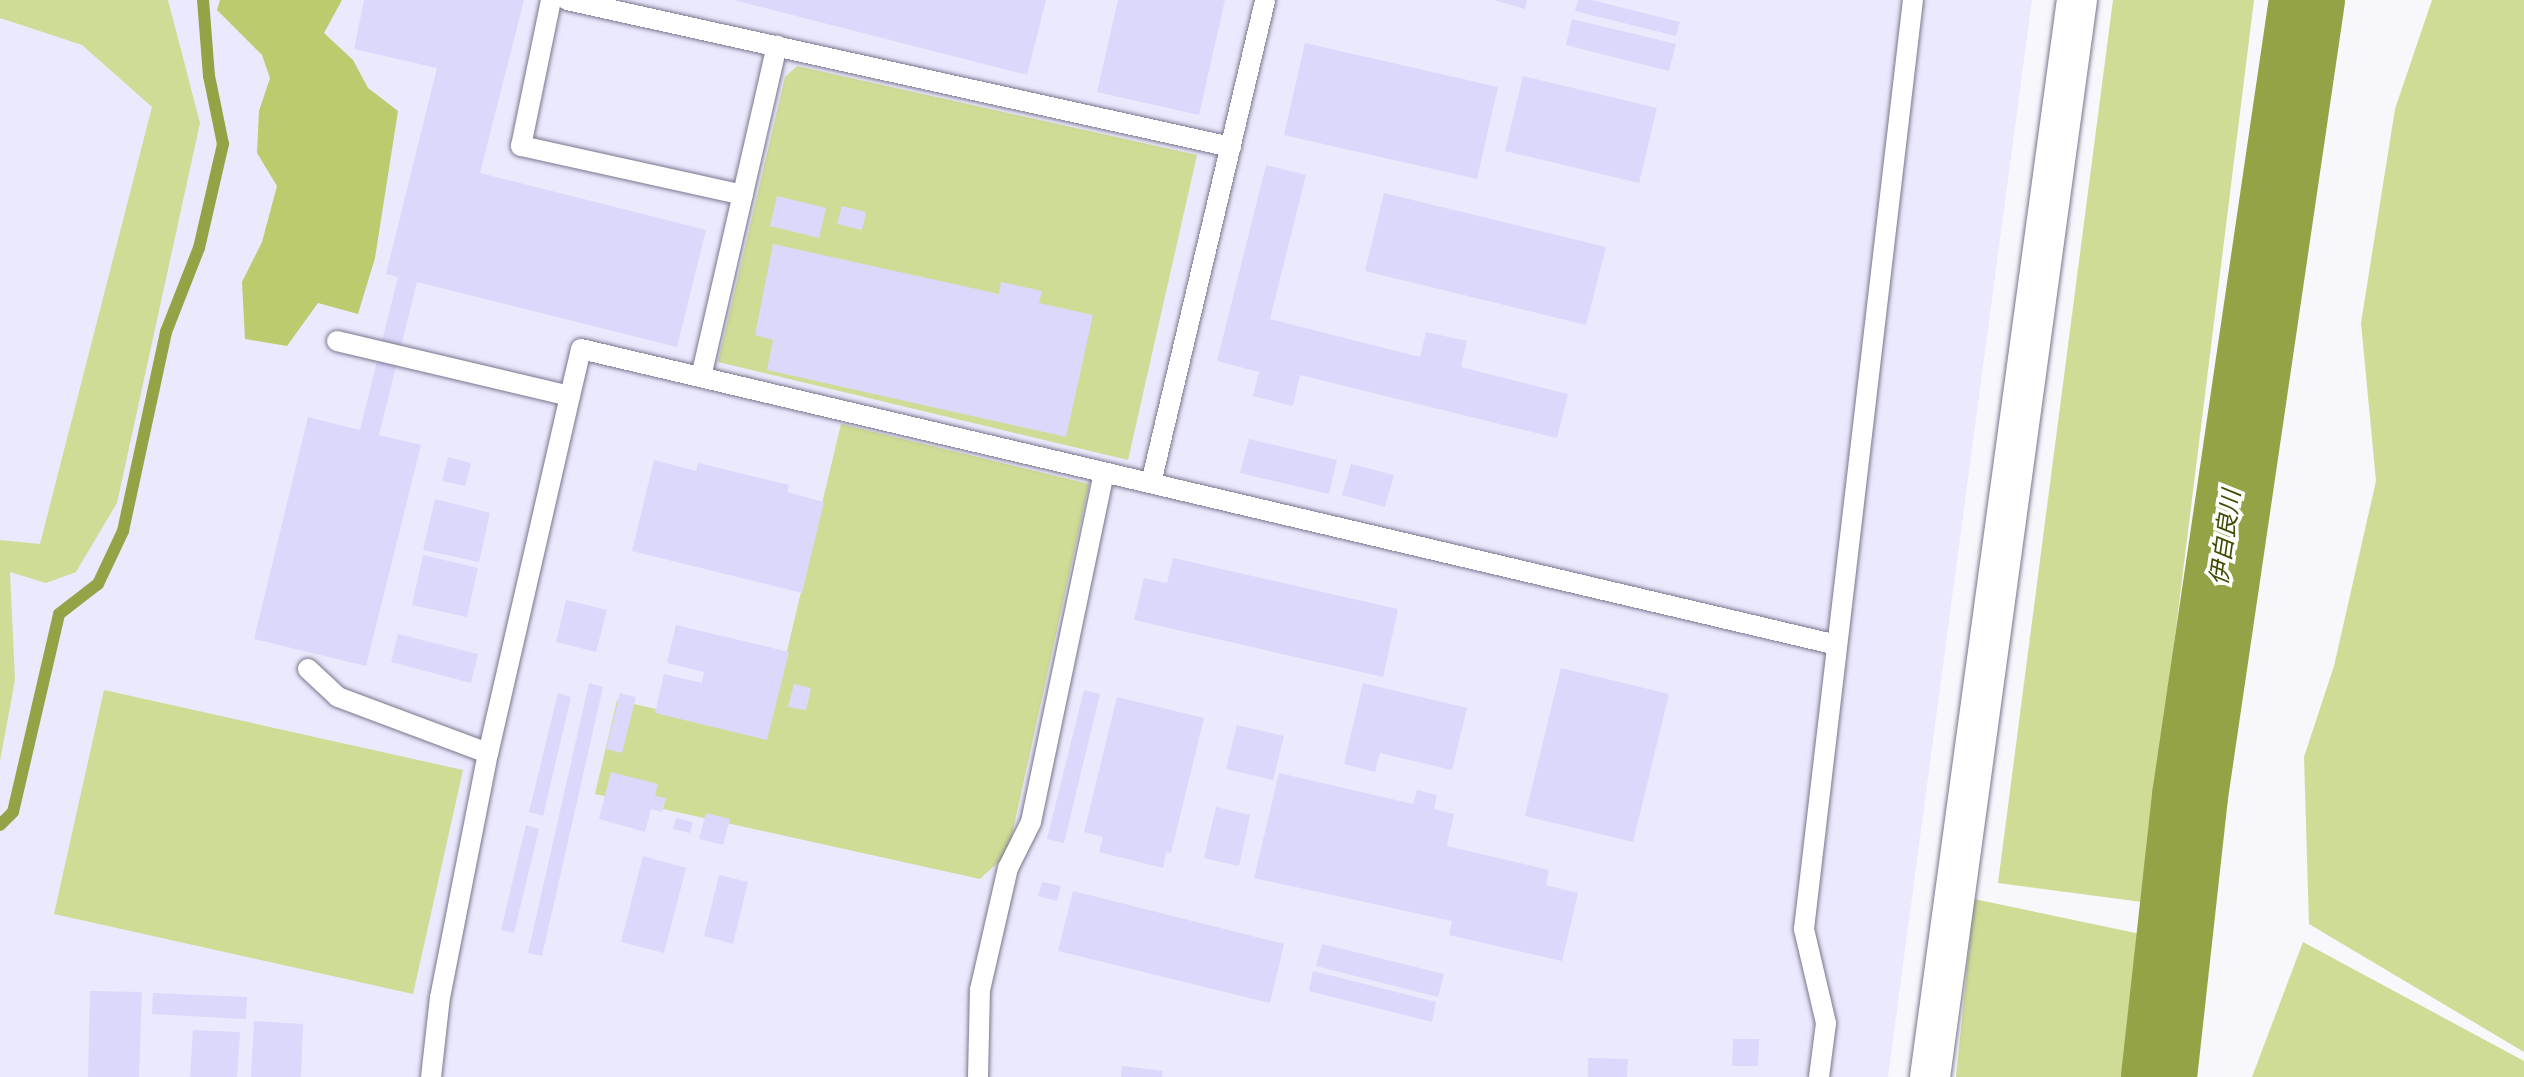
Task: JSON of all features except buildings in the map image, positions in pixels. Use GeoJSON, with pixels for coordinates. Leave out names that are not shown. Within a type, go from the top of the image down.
{"type":"FeatureCollection","features":[{"type":"Feature","properties":{"kind":"street"},"geometry":{"type":"LineString","coordinates":[[1930,1077],[2077,0]]}},
{"type":"Feature","properties":{"kind":"lane"},"geometry":{"type":"LineString","coordinates":[[551,0],[521,146],[743,195]]}},
{"type":"Feature","properties":{"kind":"lane"},"geometry":{"type":"LineString","coordinates":[[567,0],[1231,147]]}},
{"type":"Feature","properties":{"kind":"lane"},"geometry":{"type":"LineString","coordinates":[[1151,483],[1265,0]]}},
{"type":"Feature","properties":{"kind":"lane"},"geometry":{"type":"LineString","coordinates":[[1819,1077],[1826,1023],[1804,929],[1913,0]]}},
{"type":"Feature","properties":{"kind":"lane"},"geometry":{"type":"LineString","coordinates":[[701,377],[777,46]]}},
{"type":"Feature","properties":{"kind":"lane"},"geometry":{"type":"LineString","coordinates":[[337,341],[570,396]]}},
{"type":"Feature","properties":{"kind":"lane"},"geometry":{"type":"LineString","coordinates":[[431,1077],[440,997],[488,753],[581,349],[1837,645]]}},
{"type":"Feature","properties":{"kind":"lane"},"geometry":{"type":"LineString","coordinates":[[978,1077],[980,990],[1008,868],[1031,822],[1104,473]]}},
{"type":"Feature","properties":{"kind":"lane"},"geometry":{"type":"LineString","coordinates":[[308,669],[338,697],[488,753]]}},
{"type":"Feature","properties":{"kind":"shaded area"},"geometry":{"type":"Polygon","coordinates":[[[0,0],[2032,0],[1888,1077],[0,1077],[0,0]]]}},
{"type":"Feature","properties":{"kind":"green space"},"geometry":{"type":"Polygon","coordinates":[[[0,0],[168,0],[200,123],[117,503],[76,572],[46,583],[10,572],[15,680],[0,761],[0,540],[40,544],[152,107],[82,45],[0,18],[0,0]]]}},
{"type":"Feature","properties":{"kind":"green space"},"geometry":{"type":"Polygon","coordinates":[[[220,0],[342,0],[324,33],[353,60],[368,88],[398,111],[375,258],[358,314],[318,303],[287,346],[245,339],[242,282],[262,242],[277,186],[257,153],[259,111],[270,78],[262,55],[217,10],[220,0]]]}},
{"type":"Feature","properties":{"kind":"green space"},"geometry":{"type":"Polygon","coordinates":[[[2113,0],[2254,0],[2142,902],[1998,883],[2113,0]]]}},
{"type":"Feature","properties":{"kind":"green space"},"geometry":{"type":"Polygon","coordinates":[[[2432,0],[2524,0],[2524,1052],[2309,924],[2304,757],[2334,666],[2376,481],[2361,323],[2395,109],[2432,0]]]}},
{"type":"Feature","properties":{"kind":"green space"},"geometry":{"type":"Polygon","coordinates":[[[797,66],[1197,155],[1128,460],[718,362],[785,77],[797,66]]]}},
{"type":"Feature","properties":{"kind":"green space"},"geometry":{"type":"Polygon","coordinates":[[[841,424],[1089,484],[1008,853],[980,879],[595,794],[617,700],[767,735],[841,424]]]}},
{"type":"Feature","properties":{"kind":"green space"},"geometry":{"type":"Polygon","coordinates":[[[104,690],[463,770],[413,994],[54,914],[104,690]]]}},
{"type":"Feature","properties":{"kind":"green space"},"geometry":{"type":"Polygon","coordinates":[[[1974,899],[2150,936],[2134,1077],[1956,1077],[1974,899]]]}},
{"type":"Feature","properties":{"kind":"green space"},"geometry":{"type":"Polygon","coordinates":[[[2303,942],[2524,1061],[2524,1077],[2252,1077],[2303,942]]]}},
{"type":"Feature","properties":{"kind":"waterway"},"geometry":{"type":"LineString","coordinates":[[0,825],[13,812],[59,614],[98,584],[123,531],[166,332],[199,248],[223,144],[209,76],[203,0]]}},
{"type":"Feature","properties":{"kind":"waterway","name":"伊自良川"},"geometry":{"type":"LineString","coordinates":[[2159,1077],[2190,796],[2307,0]]}}]}
